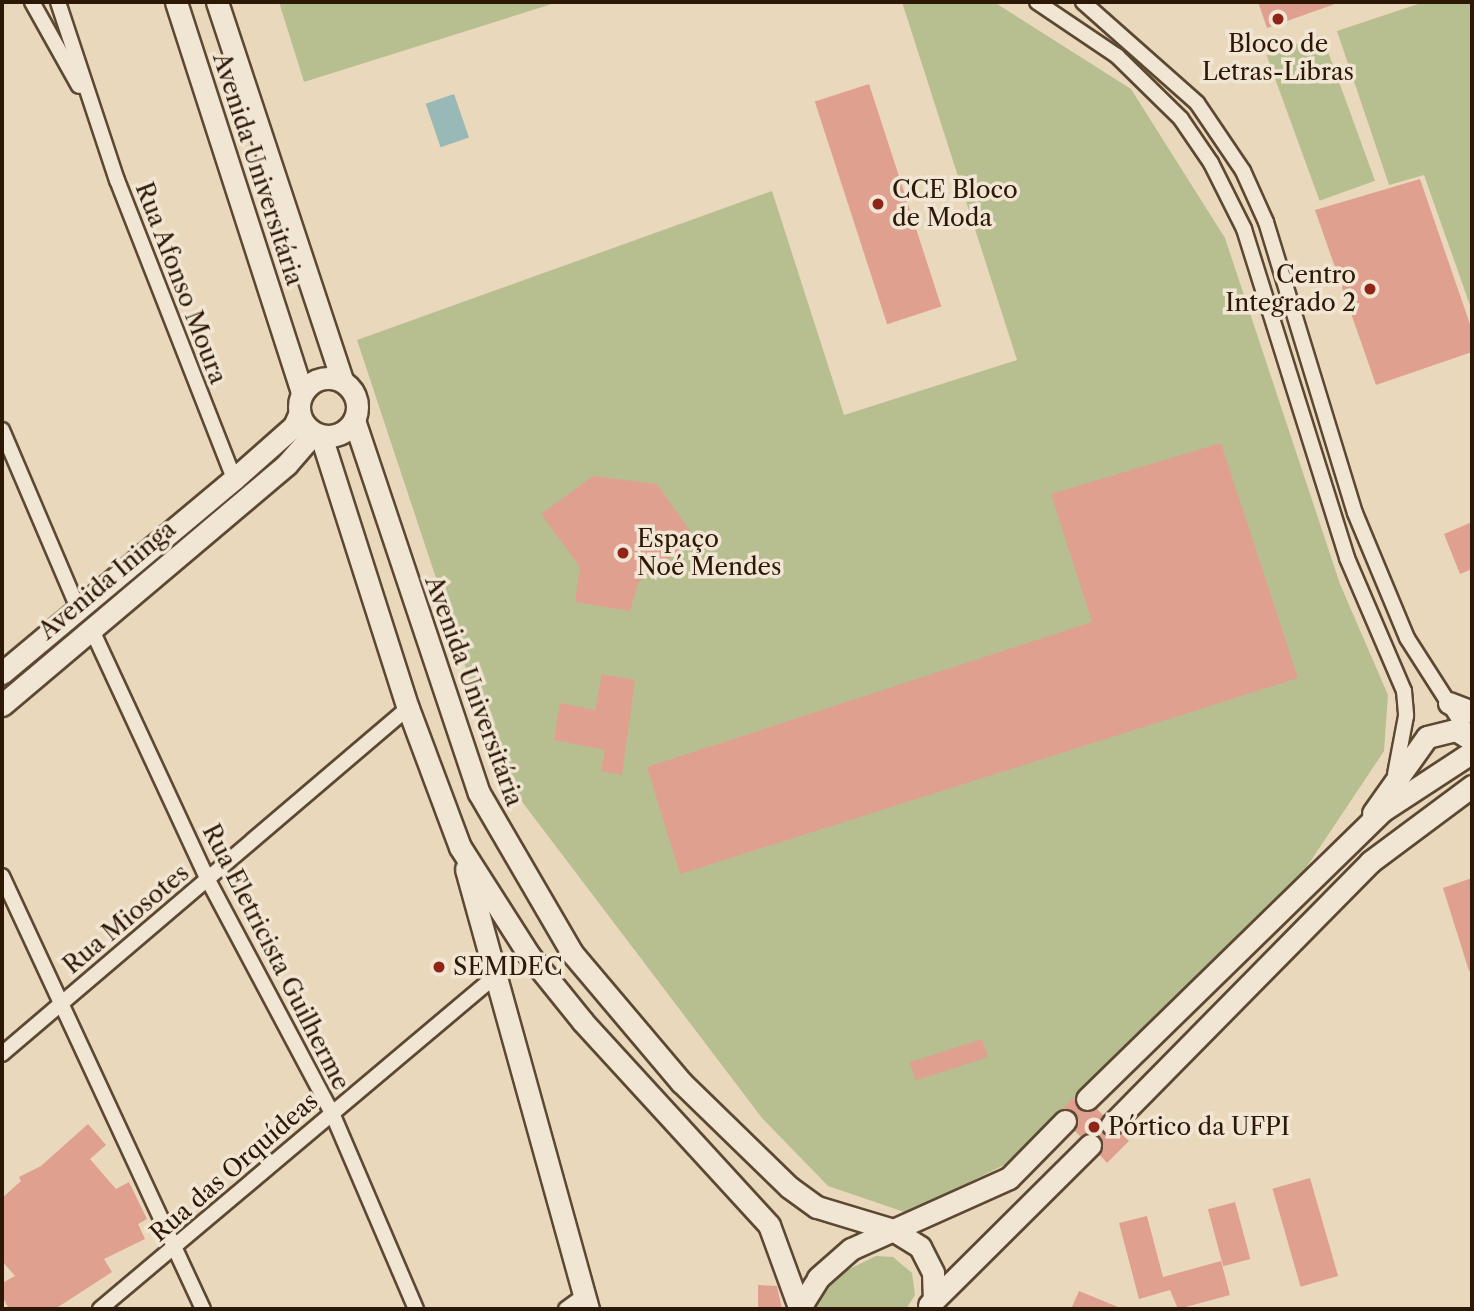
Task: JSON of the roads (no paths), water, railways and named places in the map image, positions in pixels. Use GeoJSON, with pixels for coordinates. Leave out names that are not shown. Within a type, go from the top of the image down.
{"type":"FeatureCollection","features":[{"type":"Feature","properties":{"kind":"main road","name":"Avenida Universitária"},"geometry":{"type":"LineString","coordinates":[[176,2],[302,392]]}},
{"type":"Feature","properties":{"kind":"main road","name":"Avenida Universitária"},"geometry":{"type":"LineString","coordinates":[[216,2],[342,381]]}},
{"type":"Feature","properties":{"kind":"main road"},"geometry":{"type":"LineString","coordinates":[[324,378],[342,381],[357,403],[354,420],[340,434],[318,435],[241,487],[294,426],[299,415],[302,392],[324,378]]}},
{"type":"Feature","properties":{"kind":"main road"},"geometry":{"type":"LineString","coordinates":[[299,415],[318,435],[408,708],[460,847],[494,978],[586,1302]]}},
{"type":"Feature","properties":{"kind":"main road","name":"Avenida Universitária"},"geometry":{"type":"LineString","coordinates":[[354,420],[479,793],[572,953],[681,1082],[789,1187],[817,1207],[893,1230]]}},
{"type":"Feature","properties":{"kind":"main road","name":"Avenida Ininga"},"geometry":{"type":"LineString","coordinates":[[2,673],[77,606],[241,487]]}},
{"type":"Feature","properties":{"kind":"main road","name":"Avenida Ininga"},"geometry":{"type":"LineString","coordinates":[[2,705],[91,628],[241,487]]}},
{"type":"Feature","properties":{"kind":"main road"},"geometry":{"type":"LineString","coordinates":[[77,606],[91,628]]}},
{"type":"Feature","properties":{"kind":"main road"},"geometry":{"type":"LineString","coordinates":[[1449,703],[1472,712]]}},
{"type":"Feature","properties":{"kind":"main road"},"geometry":{"type":"LineString","coordinates":[[1087,1099],[1362,830],[1472,743],[1449,730],[1427,737],[1392,781],[1362,830]]}},
{"type":"Feature","properties":{"kind":"main road"},"geometry":{"type":"LineString","coordinates":[[1112,1124],[1370,863],[1472,786]]}},
{"type":"Feature","properties":{"kind":"main road"},"geometry":{"type":"LineString","coordinates":[[445,807],[479,793]]}},
{"type":"Feature","properties":{"kind":"main road"},"geometry":{"type":"LineString","coordinates":[[460,847],[529,955],[769,1225],[799,1308]]}},
{"type":"Feature","properties":{"kind":"main road"},"geometry":{"type":"LineString","coordinates":[[1136,1052],[1159,1078]]}},
{"type":"Feature","properties":{"kind":"main road"},"geometry":{"type":"LineString","coordinates":[[657,1102],[681,1082]]}},
{"type":"Feature","properties":{"kind":"main road"},"geometry":{"type":"LineString","coordinates":[[799,1308],[827,1268],[850,1250],[1009,1178],[1065,1121]]}},
{"type":"Feature","properties":{"kind":"main road"},"geometry":{"type":"LineString","coordinates":[[930,1304],[1090,1145]]}},
{"type":"Feature","properties":{"kind":"main road"},"geometry":{"type":"LineString","coordinates":[[893,1230],[927,1257],[930,1304]]}},
{"type":"Feature","properties":{"kind":"street","name":"Rua Afonso Moura"},"geometry":{"type":"LineString","coordinates":[[32,2],[90,101]]}},
{"type":"Feature","properties":{"kind":"street","name":"Rua Afonso Moura"},"geometry":{"type":"LineString","coordinates":[[58,2],[90,101],[175,334],[241,487]]}},
{"type":"Feature","properties":{"kind":"street"},"geometry":{"type":"LineString","coordinates":[[1037,2],[1117,56],[1181,119],[1210,163],[1244,229],[1347,558],[1404,691],[1406,716],[1392,781]]}},
{"type":"Feature","properties":{"kind":"street"},"geometry":{"type":"LineString","coordinates":[[1083,2],[1198,103],[1243,171],[1270,235],[1355,513],[1407,638],[1472,743]]}},
{"type":"Feature","properties":{"kind":"street"},"geometry":{"type":"LineString","coordinates":[[2,430],[77,606]]}},
{"type":"Feature","properties":{"kind":"street","name":"Rua Eletricista Guilherme"},"geometry":{"type":"LineString","coordinates":[[91,628],[208,880],[331,1113],[416,1309]]}},
{"type":"Feature","properties":{"kind":"street","name":"Rua Miosotes"},"geometry":{"type":"LineString","coordinates":[[2,1054],[408,708]]}},
{"type":"Feature","properties":{"kind":"street"},"geometry":{"type":"LineString","coordinates":[[2,876],[203,1309]]}},
{"type":"Feature","properties":{"kind":"street","name":"Rua das Orquídeas"},"geometry":{"type":"LineString","coordinates":[[100,1309],[494,978]]}},
{"type":"Feature","properties":{"kind":"street"},"geometry":{"type":"LineString","coordinates":[[566,1309],[586,1302]]}},
{"type":"Feature","properties":{"kind":"water"},"geometry":{"type":"Polygon","coordinates":[[[454,94],[469,137],[441,147],[426,104],[454,94]]]}},
{"type":"Feature","properties":{"kind":"place","name":"Bloco de Letras-Libras"},"geometry":{"type":"Point","coordinates":[1278,19]}},
{"type":"Feature","properties":{"kind":"place","name":"CCE Bloco de Moda"},"geometry":{"type":"Point","coordinates":[878,204]}},
{"type":"Feature","properties":{"kind":"place","name":"Centro Integrado 2"},"geometry":{"type":"Point","coordinates":[1370,289]}},
{"type":"Feature","properties":{"kind":"place","name":"Espaço Noé Mendes"},"geometry":{"type":"Point","coordinates":[623,553]}},
{"type":"Feature","properties":{"kind":"place","name":"SEMDEC"},"geometry":{"type":"Point","coordinates":[439,967]}},
{"type":"Feature","properties":{"kind":"place","name":"Pórtico da UFPI"},"geometry":{"type":"Point","coordinates":[1094,1127]}}]}
